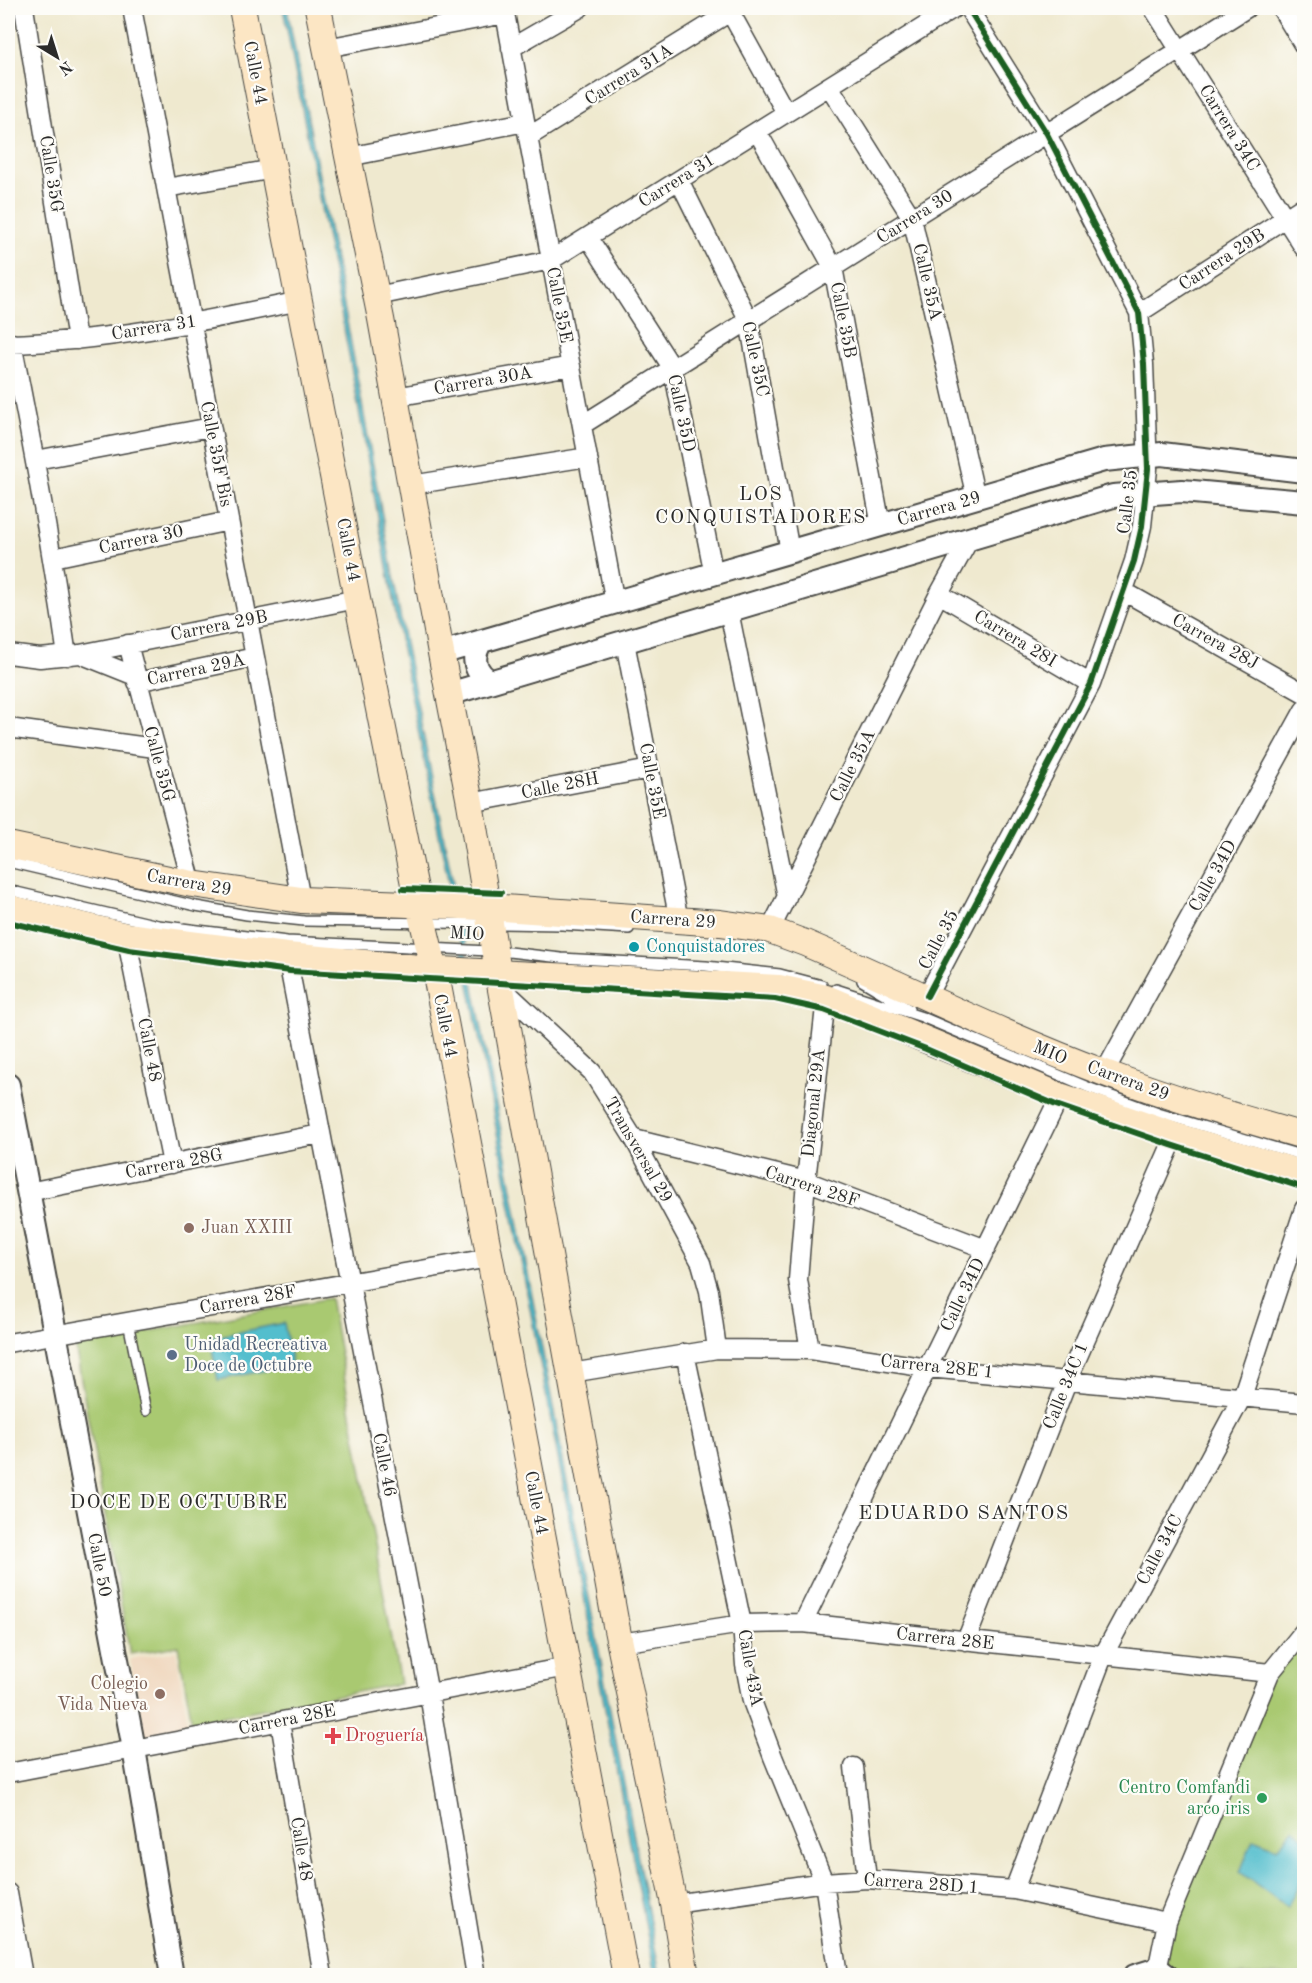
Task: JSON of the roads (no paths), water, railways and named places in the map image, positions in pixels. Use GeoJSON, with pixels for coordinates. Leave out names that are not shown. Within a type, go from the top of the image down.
{"type":"FeatureCollection","features":[{"type":"Feature","properties":{"kind":"main road","name":"Calle 44"},"geometry":{"type":"LineString","coordinates":[[242,8],[357,598],[431,937],[489,1258],[626,1976]]}},
{"type":"Feature","properties":{"kind":"main road"},"geometry":{"type":"LineString","coordinates":[[318,8],[377,296],[470,803],[495,967],[620,1643],[674,1904],[686,1976]]}},
{"type":"Feature","properties":{"kind":"main road","name":"Carrera 29"},"geometry":{"type":"LineString","coordinates":[[8,845],[192,884],[301,900],[431,937],[495,967],[779,988],[826,998],[1060,1096],[1175,1136],[1305,1174]]}},
{"type":"Feature","properties":{"kind":"main road","name":"Carrera 29"},"geometry":{"type":"LineString","coordinates":[[8,908],[126,936],[287,956],[431,937],[487,916],[720,922],[770,930],[805,943],[924,1007],[1191,1104],[1305,1136]]}},
{"type":"Feature","properties":{"kind":"street","name":"Calle 35G"},"geometry":{"type":"LineString","coordinates":[[24,8],[77,340]]}},
{"type":"Feature","properties":{"kind":"street","name":"Calle 35F Bis"},"geometry":{"type":"LineString","coordinates":[[132,8],[301,900]]}},
{"type":"Feature","properties":{"kind":"street"},"geometry":{"type":"LineString","coordinates":[[511,48],[580,8]]}},
{"type":"Feature","properties":{"kind":"street","name":"Carrera 31"},"geometry":{"type":"LineString","coordinates":[[377,296],[551,260],[954,8]]}},
{"type":"Feature","properties":{"kind":"street","name":"Calle 35"},"geometry":{"type":"LineString","coordinates":[[924,1007],[1091,684],[1134,561],[1146,493],[1148,454],[1139,313],[1047,134],[968,8]]}},
{"type":"Feature","properties":{"kind":"street","name":"Carrera 34C"},"geometry":{"type":"LineString","coordinates":[[1153,8],[1305,248]]}},
{"type":"Feature","properties":{"kind":"street","name":"Carrera 30"},"geometry":{"type":"LineString","coordinates":[[582,425],[1247,8]]}},
{"type":"Feature","properties":{"kind":"street"},"geometry":{"type":"LineString","coordinates":[[1281,8],[1305,46]]}},
{"type":"Feature","properties":{"kind":"street"},"geometry":{"type":"LineString","coordinates":[[729,10],[786,113]]}},
{"type":"Feature","properties":{"kind":"street","name":"Carrera 31A"},"geometry":{"type":"LineString","coordinates":[[348,157],[526,130],[729,10]]}},
{"type":"Feature","properties":{"kind":"street"},"geometry":{"type":"LineString","coordinates":[[326,48],[504,11]]}},
{"type":"Feature","properties":{"kind":"street","name":"Calle 35E"},"geometry":{"type":"LineString","coordinates":[[504,11],[615,603]]}},
{"type":"Feature","properties":{"kind":"street","name":"Calle 35A"},"geometry":{"type":"LineString","coordinates":[[829,86],[912,218],[976,498]]}},
{"type":"Feature","properties":{"kind":"street","name":"Calle 35B"},"geometry":{"type":"LineString","coordinates":[[757,131],[833,267],[881,526]]}},
{"type":"Feature","properties":{"kind":"street"},"geometry":{"type":"LineString","coordinates":[[166,188],[274,169]]}},
{"type":"Feature","properties":{"kind":"street","name":"Calle 35C"},"geometry":{"type":"LineString","coordinates":[[679,180],[749,321],[790,552]]}},
{"type":"Feature","properties":{"kind":"street","name":"Carrera 29B"},"geometry":{"type":"LineString","coordinates":[[1139,313],[1305,206]]}},
{"type":"Feature","properties":{"kind":"street","name":"Calle 35D"},"geometry":{"type":"LineString","coordinates":[[588,237],[673,369],[714,574]]}},
{"type":"Feature","properties":{"kind":"street","name":"Carrera 31"},"geometry":{"type":"LineString","coordinates":[[10,344],[77,340],[192,323],[300,302]]}},
{"type":"Feature","properties":{"kind":"street"},"geometry":{"type":"LineString","coordinates":[[10,344],[36,460],[73,655]]}},
{"type":"Feature","properties":{"kind":"street","name":"Carrera 30A"},"geometry":{"type":"LineString","coordinates":[[395,397],[571,366]]}},
{"type":"Feature","properties":{"kind":"street"},"geometry":{"type":"LineString","coordinates":[[36,460],[211,427]]}},
{"type":"Feature","properties":{"kind":"street","name":"Carrera 29"},"geometry":{"type":"LineString","coordinates":[[441,653],[1104,460],[1148,454],[1305,471]]}},
{"type":"Feature","properties":{"kind":"street"},"geometry":{"type":"LineString","coordinates":[[1182,491],[1168,483],[1166,469],[1169,462],[1176,457],[1183,456]]}},
{"type":"Feature","properties":{"kind":"street"},"geometry":{"type":"LineString","coordinates":[[411,485],[588,457]]}},
{"type":"Feature","properties":{"kind":"street"},"geometry":{"type":"LineString","coordinates":[[1104,460],[1118,465],[1124,478],[1123,486],[1113,496]]}},
{"type":"Feature","properties":{"kind":"street","name":"Carrera 29"},"geometry":{"type":"LineString","coordinates":[[449,694],[1113,496],[1182,491],[1305,502]]}},
{"type":"Feature","properties":{"kind":"street","name":"Carrera 30"},"geometry":{"type":"LineString","coordinates":[[53,558],[229,520]]}},
{"type":"Feature","properties":{"kind":"street","name":"Calle 35A"},"geometry":{"type":"LineString","coordinates":[[770,930],[939,594],[969,540]]}},
{"type":"Feature","properties":{"kind":"street","name":"Carrera 28J"},"geometry":{"type":"LineString","coordinates":[[1125,592],[1305,693]]}},
{"type":"Feature","properties":{"kind":"street","name":"Carrera 28I"},"geometry":{"type":"LineString","coordinates":[[939,594],[1091,684]]}},
{"type":"Feature","properties":{"kind":"street","name":"Carrera 29B"},"geometry":{"type":"LineString","coordinates":[[8,654],[40,658],[73,655],[357,598]]}},
{"type":"Feature","properties":{"kind":"street"},"geometry":{"type":"LineString","coordinates":[[729,611],[787,897]]}},
{"type":"Feature","properties":{"kind":"street"},"geometry":{"type":"LineString","coordinates":[[481,642],[475,656],[475,664],[478,671],[490,681]]}},
{"type":"Feature","properties":{"kind":"street","name":"Calle 35E"},"geometry":{"type":"LineString","coordinates":[[625,642],[679,921]]}},
{"type":"Feature","properties":{"kind":"street","name":"Calle 35G"},"geometry":{"type":"LineString","coordinates":[[128,644],[192,884]]}},
{"type":"Feature","properties":{"kind":"street","name":"Carrera 29B"},"geometry":{"type":"LineString","coordinates":[[73,655],[136,679]]}},
{"type":"Feature","properties":{"kind":"street","name":"Carrera 29A"},"geometry":{"type":"LineString","coordinates":[[136,679],[255,657]]}},
{"type":"Feature","properties":{"kind":"street","name":"Calle 34D"},"geometry":{"type":"LineString","coordinates":[[1104,1073],[1305,710]]}},
{"type":"Feature","properties":{"kind":"street"},"geometry":{"type":"LineString","coordinates":[[8,728],[155,748]]}},
{"type":"Feature","properties":{"kind":"street","name":"Calle 28H"},"geometry":{"type":"LineString","coordinates":[[470,803],[650,769]]}},
{"type":"Feature","properties":{"kind":"street","name":"Calle 48"},"geometry":{"type":"LineString","coordinates":[[126,936],[172,1164]]}},
{"type":"Feature","properties":{"kind":"street","name":"Calle 46"},"geometry":{"type":"LineString","coordinates":[[287,956],[429,1694],[476,1976]]}},
{"type":"Feature","properties":{"kind":"street","name":"Transversal 29"},"geometry":{"type":"LineString","coordinates":[[495,967],[592,1072],[634,1139],[701,1263],[709,1291],[717,1349]]}},
{"type":"Feature","properties":{"kind":"street","name":"Diagonal 29A"},"geometry":{"type":"LineString","coordinates":[[810,1350],[798,1280],[806,1181],[826,998]]}},
{"type":"Feature","properties":{"kind":"street","name":"Calle 50"},"geometry":{"type":"LineString","coordinates":[[8,1085],[134,1749],[172,1976]]}},
{"type":"Feature","properties":{"kind":"street","name":"Calle 34D"},"geometry":{"type":"LineString","coordinates":[[803,1623],[1060,1096]]}},
{"type":"Feature","properties":{"kind":"street","name":"Carrera 28G"},"geometry":{"type":"LineString","coordinates":[[28,1192],[320,1134]]}},
{"type":"Feature","properties":{"kind":"street","name":"Calle 34C 1"},"geometry":{"type":"LineString","coordinates":[[966,1641],[1068,1379],[1175,1136]]}},
{"type":"Feature","properties":{"kind":"street","name":"Carrera 28F"},"geometry":{"type":"LineString","coordinates":[[634,1139],[806,1181],[986,1249]]}},
{"type":"Feature","properties":{"kind":"street","name":"Calle 34C"},"geometry":{"type":"LineString","coordinates":[[1014,1890],[1103,1656],[1242,1397],[1305,1209]]}},
{"type":"Feature","properties":{"kind":"street","name":"Carrera 28F"},"geometry":{"type":"LineString","coordinates":[[8,1343],[489,1258]]}},
{"type":"Feature","properties":{"kind":"street","name":"Carrera 28E 1"},"geometry":{"type":"LineString","coordinates":[[571,1373],[717,1349],[810,1350],[928,1368],[1068,1379],[1305,1403]]}},
{"type":"Feature","properties":{"kind":"street","name":"Calle 43A"},"geometry":{"type":"LineString","coordinates":[[685,1353],[742,1624],[745,1665],[753,1701],[773,1757],[824,1882],[838,1976]]}},
{"type":"Feature","properties":{"kind":"street","name":"Carrera 28E"},"geometry":{"type":"LineString","coordinates":[[620,1643],[742,1624],[803,1623],[1270,1673]]}},
{"type":"Feature","properties":{"kind":"street"},"geometry":{"type":"LineString","coordinates":[[1136,1976],[1160,1973],[1167,1922],[1270,1673],[1304,1634]]}},
{"type":"Feature","properties":{"kind":"street","name":"Carrera 28E"},"geometry":{"type":"LineString","coordinates":[[8,1773],[567,1667]]}},
{"type":"Feature","properties":{"kind":"street","name":"Calle 48"},"geometry":{"type":"LineString","coordinates":[[280,1722],[323,1976]]}},
{"type":"Feature","properties":{"kind":"street"},"geometry":{"type":"LineString","coordinates":[[855,1767],[867,1879]]}},
{"type":"Feature","properties":{"kind":"street","name":"Carrera 28D 1"},"geometry":{"type":"LineString","coordinates":[[674,1904],[824,1882],[867,1879],[1014,1890],[1167,1922]]}},
{"type":"Feature","properties":{"kind":"street"},"geometry":{"type":"LineString","coordinates":[[8,1893],[23,1976]]}},
{"type":"Feature","properties":{"kind":"lane","name":"MIO"},"geometry":{"type":"LineString","coordinates":[[8,862],[196,906],[247,915],[431,937]]}},
{"type":"Feature","properties":{"kind":"lane","name":"MIO"},"geometry":{"type":"LineString","coordinates":[[8,890],[158,925],[287,941],[431,937]]}},
{"type":"Feature","properties":{"kind":"lane","name":"MIO"},"geometry":{"type":"LineString","coordinates":[[487,916],[562,926],[643,930]]}},
{"type":"Feature","properties":{"kind":"lane","name":"MIO"},"geometry":{"type":"LineString","coordinates":[[807,955],[924,1007],[1090,1088],[1158,1113],[1305,1156]]}},
{"type":"Feature","properties":{"kind":"lane","name":"MIO"},"geometry":{"type":"LineString","coordinates":[[495,967],[705,966],[780,974],[924,1007]]}},
{"type":"Feature","properties":{"kind":"lane"},"geometry":{"type":"LineString","coordinates":[[128,1322],[146,1411]]}},
{"type":"Feature","properties":{"kind":"water"},"geometry":{"type":"Polygon","coordinates":[[[283,8],[287,8],[405,643],[478,1009],[660,1975],[655,1975],[474,1010],[401,644],[283,8]]]}},
{"type":"Feature","properties":{"kind":"water"},"geometry":{"type":"Polygon","coordinates":[[[284,1323],[292,1365],[218,1380],[210,1338],[284,1323]]]}},
{"type":"Feature","properties":{"kind":"water"},"geometry":{"type":"Polygon","coordinates":[[[1294,1828],[1304,1840],[1304,1876],[1287,1907],[1240,1872],[1253,1839],[1277,1848],[1294,1828]]]}},
{"type":"Feature","properties":{"kind":"place","name":"Conquistadores"},"geometry":{"type":"Point","coordinates":[634,947]}},
{"type":"Feature","properties":{"kind":"place","name":"Juan XXIII"},"geometry":{"type":"Point","coordinates":[189,1228]}},
{"type":"Feature","properties":{"kind":"place","name":"Unidad Recreativa Doce de Octubre"},"geometry":{"type":"Point","coordinates":[172,1355]}},
{"type":"Feature","properties":{"kind":"place","name":"Colegio Vida Nueva"},"geometry":{"type":"Point","coordinates":[160,1694]}},
{"type":"Feature","properties":{"kind":"place","name":"Droguería"},"geometry":{"type":"Point","coordinates":[333,1736]}},
{"type":"Feature","properties":{"kind":"place","name":"Centro Comfandi arco iris"},"geometry":{"type":"Point","coordinates":[1262,1798]}},
{"type":"Feature","properties":{"kind":"district","name":"LOS CONQUISTADORES"},"geometry":{"type":"Point","coordinates":[761,506]}},
{"type":"Feature","properties":{"kind":"district","name":"DOCE DE OCTUBRE"},"geometry":{"type":"Point","coordinates":[179,1503]}},
{"type":"Feature","properties":{"kind":"district","name":"EDUARDO SANTOS"},"geometry":{"type":"Point","coordinates":[964,1514]}}]}
